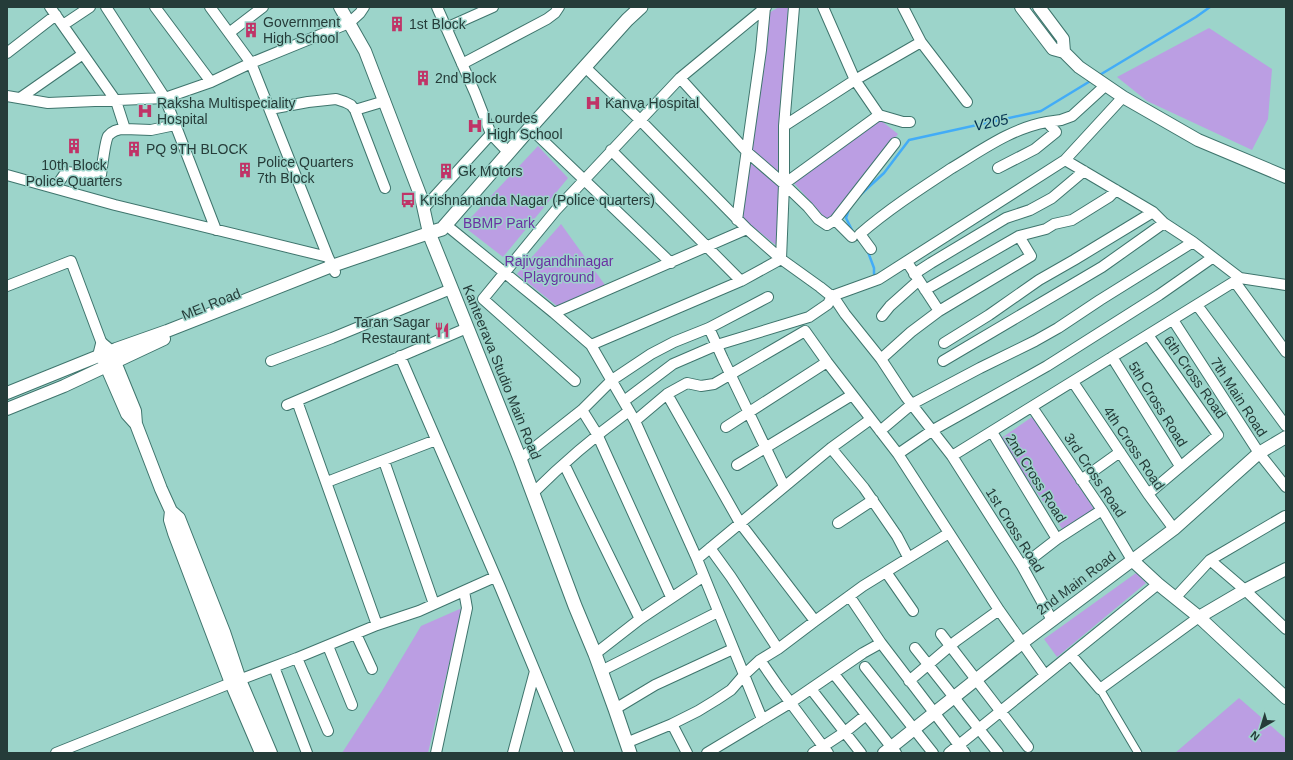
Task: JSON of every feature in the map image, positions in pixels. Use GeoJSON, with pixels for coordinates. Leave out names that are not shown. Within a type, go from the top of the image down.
{"type":"FeatureCollection","features":[{"type":"Feature","properties":{"kind":"main road"},"geometry":{"type":"LineString","coordinates":[[430,236],[446,234],[451,229],[533,131],[588,69],[627,20],[640,7]]}},
{"type":"Feature","properties":{"kind":"main road"},"geometry":{"type":"LineString","coordinates":[[588,69],[651,7]]}},
{"type":"Feature","properties":{"kind":"main road"},"geometry":{"type":"LineString","coordinates":[[430,236],[442,229],[509,153],[533,131]]}},
{"type":"Feature","properties":{"kind":"main road","name":"Kanteerava Studio Main Road"},"geometry":{"type":"LineString","coordinates":[[430,236],[520,459],[575,606],[595,654],[628,748]]}},
{"type":"Feature","properties":{"kind":"street"},"geometry":{"type":"LineString","coordinates":[[63,25],[90,7]]}},
{"type":"Feature","properties":{"kind":"street"},"geometry":{"type":"LineString","coordinates":[[106,7],[165,98],[216,230]]}},
{"type":"Feature","properties":{"kind":"street"},"geometry":{"type":"LineString","coordinates":[[155,7],[211,82]]}},
{"type":"Feature","properties":{"kind":"street"},"geometry":{"type":"LineString","coordinates":[[210,7],[251,63],[332,265]]}},
{"type":"Feature","properties":{"kind":"street"},"geometry":{"type":"LineString","coordinates":[[229,33],[263,7]]}},
{"type":"Feature","properties":{"kind":"street","name":"Kanteerava Studio Main Road"},"geometry":{"type":"LineString","coordinates":[[340,7],[366,51],[421,197],[430,236]]}},
{"type":"Feature","properties":{"kind":"street"},"geometry":{"type":"LineString","coordinates":[[7,96],[48,103],[165,98],[211,82],[251,63],[349,23],[364,7]]}},
{"type":"Feature","properties":{"kind":"street"},"geometry":{"type":"LineString","coordinates":[[437,7],[475,93],[491,134],[509,153]]}},
{"type":"Feature","properties":{"kind":"street"},"geometry":{"type":"LineString","coordinates":[[446,28],[493,7]]}},
{"type":"Feature","properties":{"kind":"street"},"geometry":{"type":"LineString","coordinates":[[462,64],[538,24],[555,14],[559,7]]}},
{"type":"Feature","properties":{"kind":"street"},"geometry":{"type":"LineString","coordinates":[[575,381],[483,299],[556,210],[680,78],[765,7]]}},
{"type":"Feature","properties":{"kind":"street"},"geometry":{"type":"LineString","coordinates":[[737,220],[761,50],[765,7]]}},
{"type":"Feature","properties":{"kind":"street"},"geometry":{"type":"LineString","coordinates":[[781,259],[784,184],[784,126],[794,7]]}},
{"type":"Feature","properties":{"kind":"street"},"geometry":{"type":"LineString","coordinates":[[823,7],[855,80],[879,115],[903,122],[910,122]]}},
{"type":"Feature","properties":{"kind":"street"},"geometry":{"type":"LineString","coordinates":[[903,7],[921,42],[967,102]]}},
{"type":"Feature","properties":{"kind":"street"},"geometry":{"type":"LineString","coordinates":[[1021,7],[1053,49],[1064,52],[1078,67],[1123,97],[1198,140],[1286,177]]}},
{"type":"Feature","properties":{"kind":"street"},"geometry":{"type":"LineString","coordinates":[[1039,7],[1063,39],[1064,52]]}},
{"type":"Feature","properties":{"kind":"street"},"geometry":{"type":"LineString","coordinates":[[7,52],[53,11],[116,101],[125,129]]}},
{"type":"Feature","properties":{"kind":"street"},"geometry":{"type":"LineString","coordinates":[[784,126],[855,80],[921,42]]}},
{"type":"Feature","properties":{"kind":"street"},"geometry":{"type":"LineString","coordinates":[[20,98],[83,54]]}},
{"type":"Feature","properties":{"kind":"street"},"geometry":{"type":"LineString","coordinates":[[588,69],[747,230],[781,259],[833,297]]}},
{"type":"Feature","properties":{"kind":"street"},"geometry":{"type":"LineString","coordinates":[[680,78],[747,152],[784,184],[818,219],[826,225],[835,220],[895,143]]}},
{"type":"Feature","properties":{"kind":"street"},"geometry":{"type":"LineString","coordinates":[[871,249],[860,234],[904,199],[984,148],[1010,134],[1036,124],[1061,120],[1072,116],[1099,81]]}},
{"type":"Feature","properties":{"kind":"street"},"geometry":{"type":"LineString","coordinates":[[624,401],[673,364],[717,345],[809,317],[828,304],[833,297],[879,279],[1065,160],[1123,97]]}},
{"type":"Feature","properties":{"kind":"street"},"geometry":{"type":"LineString","coordinates":[[270,109],[308,102],[336,99],[352,105],[385,188]]}},
{"type":"Feature","properties":{"kind":"street"},"geometry":{"type":"LineString","coordinates":[[355,110],[384,101]]}},
{"type":"Feature","properties":{"kind":"street"},"geometry":{"type":"LineString","coordinates":[[784,184],[879,115]]}},
{"type":"Feature","properties":{"kind":"street"},"geometry":{"type":"LineString","coordinates":[[998,168],[1035,149],[1056,132],[1047,122]]}},
{"type":"Feature","properties":{"kind":"street"},"geometry":{"type":"LineString","coordinates":[[55,188],[66,172],[101,175],[108,136],[117,130],[151,130],[176,125]]}},
{"type":"Feature","properties":{"kind":"street"},"geometry":{"type":"LineString","coordinates":[[533,131],[671,263]]}},
{"type":"Feature","properties":{"kind":"street"},"geometry":{"type":"LineString","coordinates":[[424,208],[491,134]]}},
{"type":"Feature","properties":{"kind":"street"},"geometry":{"type":"LineString","coordinates":[[611,150],[741,281]]}},
{"type":"Feature","properties":{"kind":"street"},"geometry":{"type":"LineString","coordinates":[[1065,160],[1153,212],[1164,223],[1193,242],[1212,258],[1237,280],[1286,352]]}},
{"type":"Feature","properties":{"kind":"street"},"geometry":{"type":"LineString","coordinates":[[882,316],[931,263],[1006,218],[1030,210],[1052,198],[1084,171]]}},
{"type":"Feature","properties":{"kind":"street"},"geometry":{"type":"LineString","coordinates":[[7,174],[115,205],[216,230],[332,265]]}},
{"type":"Feature","properties":{"kind":"street"},"geometry":{"type":"LineString","coordinates":[[925,290],[1019,236],[1046,229],[1054,224],[1072,220],[1109,197],[1116,190]]}},
{"type":"Feature","properties":{"kind":"street"},"geometry":{"type":"LineString","coordinates":[[944,343],[989,315],[1039,280],[1153,212]]}},
{"type":"Feature","properties":{"kind":"street"},"geometry":{"type":"LineString","coordinates":[[835,220],[852,237]]}},
{"type":"Feature","properties":{"kind":"street"},"geometry":{"type":"LineString","coordinates":[[942,361],[1102,268],[1164,223]]}},
{"type":"Feature","properties":{"kind":"street"},"geometry":{"type":"LineString","coordinates":[[451,229],[591,345],[634,421],[697,559],[762,719]]}},
{"type":"Feature","properties":{"kind":"street"},"geometry":{"type":"LineString","coordinates":[[554,313],[747,230]]}},
{"type":"Feature","properties":{"kind":"street","name":"MEI Road"},"geometry":{"type":"LineString","coordinates":[[7,393],[107,356],[168,338],[332,265],[430,236]]}},
{"type":"Feature","properties":{"kind":"street"},"geometry":{"type":"LineString","coordinates":[[881,359],[911,332],[939,311],[1031,256],[1019,236]]}},
{"type":"Feature","properties":{"kind":"street"},"geometry":{"type":"LineString","coordinates":[[880,431],[912,404],[1058,328],[1193,242]]}},
{"type":"Feature","properties":{"kind":"street"},"geometry":{"type":"LineString","coordinates":[[898,454],[933,430],[1047,366],[1159,295],[1212,258]]}},
{"type":"Feature","properties":{"kind":"street"},"geometry":{"type":"LineString","coordinates":[[591,345],[741,281],[781,259]]}},
{"type":"Feature","properties":{"kind":"street"},"geometry":{"type":"LineString","coordinates":[[7,286],[71,261],[107,356],[135,411],[136,424],[171,511],[170,520],[174,533],[219,634],[261,753]]}},
{"type":"Feature","properties":{"kind":"street"},"geometry":{"type":"LineString","coordinates":[[906,262],[939,311]]}},
{"type":"Feature","properties":{"kind":"street"},"geometry":{"type":"LineString","coordinates":[[952,456],[1237,280],[1286,285]]}},
{"type":"Feature","properties":{"kind":"street"},"geometry":{"type":"LineString","coordinates":[[271,361],[332,338],[451,289]]}},
{"type":"Feature","properties":{"kind":"street"},"geometry":{"type":"LineString","coordinates":[[520,459],[582,410],[612,380],[651,354],[674,342],[709,328],[768,296]]}},
{"type":"Feature","properties":{"kind":"street","name":"1st Cross Road"},"geometry":{"type":"LineString","coordinates":[[833,297],[881,359],[912,404],[952,456],[1022,566],[1052,620]]}},
{"type":"Feature","properties":{"kind":"street"},"geometry":{"type":"LineString","coordinates":[[1196,305],[1286,426]]}},
{"type":"Feature","properties":{"kind":"street","name":"7th Main Road"},"geometry":{"type":"LineString","coordinates":[[1173,320],[1259,453],[1286,487]]}},
{"type":"Feature","properties":{"kind":"street"},"geometry":{"type":"LineString","coordinates":[[287,405],[468,328]]}},
{"type":"Feature","properties":{"kind":"street"},"geometry":{"type":"LineString","coordinates":[[709,328],[784,486]]}},
{"type":"Feature","properties":{"kind":"street"},"geometry":{"type":"LineString","coordinates":[[634,421],[667,394],[687,383],[701,386],[714,384],[805,331],[898,454],[999,610],[1045,675]]}},
{"type":"Feature","properties":{"kind":"street","name":"6th Cross Road"},"geometry":{"type":"LineString","coordinates":[[1148,335],[1218,435],[1180,466]]}},
{"type":"Feature","properties":{"kind":"street","name":"MEI Road"},"geometry":{"type":"LineString","coordinates":[[7,409],[64,386],[107,356]]}},
{"type":"Feature","properties":{"kind":"street"},"geometry":{"type":"LineString","coordinates":[[400,356],[569,753]]}},
{"type":"Feature","properties":{"kind":"street","name":"5th Cross Road"},"geometry":{"type":"LineString","coordinates":[[1112,357],[1180,466]]}},
{"type":"Feature","properties":{"kind":"street"},"geometry":{"type":"LineString","coordinates":[[726,427],[827,362]]}},
{"type":"Feature","properties":{"kind":"street","name":"4th Cross Road"},"geometry":{"type":"LineString","coordinates":[[1073,382],[1148,494],[1174,529]]}},
{"type":"Feature","properties":{"kind":"street"},"geometry":{"type":"LineString","coordinates":[[667,394],[740,523],[814,621]]}},
{"type":"Feature","properties":{"kind":"street"},"geometry":{"type":"LineString","coordinates":[[737,465],[852,395]]}},
{"type":"Feature","properties":{"kind":"street"},"geometry":{"type":"LineString","coordinates":[[297,400],[377,625]]}},
{"type":"Feature","properties":{"kind":"street","name":"3rd Cross Road"},"geometry":{"type":"LineString","coordinates":[[1032,407],[1102,510],[1132,560]]}},
{"type":"Feature","properties":{"kind":"street"},"geometry":{"type":"LineString","coordinates":[[582,410],[598,438],[671,598]]}},
{"type":"Feature","properties":{"kind":"street"},"geometry":{"type":"LineString","coordinates":[[533,493],[552,474],[566,467],[629,411]]}},
{"type":"Feature","properties":{"kind":"street"},"geometry":{"type":"LineString","coordinates":[[697,559],[831,448],[871,419]]}},
{"type":"Feature","properties":{"kind":"street","name":"2nd Cross Road"},"geometry":{"type":"LineString","coordinates":[[992,432],[1057,539]]}},
{"type":"Feature","properties":{"kind":"street","name":"2nd Main Road"},"geometry":{"type":"LineString","coordinates":[[890,751],[914,729],[1022,643],[1174,529],[1259,453],[1286,437]]}},
{"type":"Feature","properties":{"kind":"street"},"geometry":{"type":"LineString","coordinates":[[327,482],[436,440]]}},
{"type":"Feature","properties":{"kind":"street"},"geometry":{"type":"LineString","coordinates":[[831,448],[873,500],[897,536],[908,557]]}},
{"type":"Feature","properties":{"kind":"street"},"geometry":{"type":"LineString","coordinates":[[1081,480],[1120,452]]}},
{"type":"Feature","properties":{"kind":"street"},"geometry":{"type":"LineString","coordinates":[[384,461],[434,604]]}},
{"type":"Feature","properties":{"kind":"street"},"geometry":{"type":"LineString","coordinates":[[1148,494],[1180,466]]}},
{"type":"Feature","properties":{"kind":"street"},"geometry":{"type":"LineString","coordinates":[[566,467],[640,619]]}},
{"type":"Feature","properties":{"kind":"street"},"geometry":{"type":"LineString","coordinates":[[838,523],[873,500]]}},
{"type":"Feature","properties":{"kind":"street"},"geometry":{"type":"LineString","coordinates":[[1022,566],[1057,539],[1102,510]]}},
{"type":"Feature","properties":{"kind":"street"},"geometry":{"type":"LineString","coordinates":[[1174,598],[1210,560],[1285,516]]}},
{"type":"Feature","properties":{"kind":"street"},"geometry":{"type":"LineString","coordinates":[[628,748],[698,711],[731,690],[760,660],[778,649],[814,621],[850,597],[863,586],[949,533]]}},
{"type":"Feature","properties":{"kind":"street"},"geometry":{"type":"LineString","coordinates":[[710,548],[732,577],[778,649]]}},
{"type":"Feature","properties":{"kind":"street"},"geometry":{"type":"LineString","coordinates":[[1132,560],[1174,598],[1199,617],[1286,698]]}},
{"type":"Feature","properties":{"kind":"street"},"geometry":{"type":"LineString","coordinates":[[1210,560],[1245,590],[1286,630]]}},
{"type":"Feature","properties":{"kind":"street"},"geometry":{"type":"LineString","coordinates":[[1100,689],[1199,617],[1245,590],[1285,570]]}},
{"type":"Feature","properties":{"kind":"street"},"geometry":{"type":"LineString","coordinates":[[886,572],[913,611]]}},
{"type":"Feature","properties":{"kind":"street"},"geometry":{"type":"LineString","coordinates":[[595,654],[640,619],[704,576]]}},
{"type":"Feature","properties":{"kind":"street"},"geometry":{"type":"LineString","coordinates":[[56,753],[328,646],[377,625],[419,611],[495,578]]}},
{"type":"Feature","properties":{"kind":"street"},"geometry":{"type":"LineString","coordinates":[[949,753],[962,749],[979,729],[1000,711],[1158,584]]}},
{"type":"Feature","properties":{"kind":"street"},"geometry":{"type":"LineString","coordinates":[[436,753],[467,608],[464,591]]}},
{"type":"Feature","properties":{"kind":"street"},"geometry":{"type":"LineString","coordinates":[[850,597],[881,643],[962,749]]}},
{"type":"Feature","properties":{"kind":"street"},"geometry":{"type":"LineString","coordinates":[[909,681],[950,647],[999,610]]}},
{"type":"Feature","properties":{"kind":"street"},"geometry":{"type":"LineString","coordinates":[[601,671],[718,612]]}},
{"type":"Feature","properties":{"kind":"street"},"geometry":{"type":"LineString","coordinates":[[356,634],[372,670]]}},
{"type":"Feature","properties":{"kind":"street"},"geometry":{"type":"LineString","coordinates":[[940,634],[1028,747]]}},
{"type":"Feature","properties":{"kind":"street"},"geometry":{"type":"LineString","coordinates":[[707,753],[790,703],[863,653],[881,643]]}},
{"type":"Feature","properties":{"kind":"street"},"geometry":{"type":"LineString","coordinates":[[328,646],[352,705]]}},
{"type":"Feature","properties":{"kind":"street"},"geometry":{"type":"LineString","coordinates":[[916,648],[998,753]]}},
{"type":"Feature","properties":{"kind":"street"},"geometry":{"type":"LineString","coordinates":[[615,709],[655,685],[733,649]]}},
{"type":"Feature","properties":{"kind":"street"},"geometry":{"type":"LineString","coordinates":[[1071,655],[1100,689],[1138,753]]}},
{"type":"Feature","properties":{"kind":"street"},"geometry":{"type":"LineString","coordinates":[[297,658],[328,731]]}},
{"type":"Feature","properties":{"kind":"street"},"geometry":{"type":"LineString","coordinates":[[760,660],[825,750]]}},
{"type":"Feature","properties":{"kind":"street"},"geometry":{"type":"LineString","coordinates":[[274,667],[307,753]]}},
{"type":"Feature","properties":{"kind":"street"},"geometry":{"type":"LineString","coordinates":[[865,667],[933,753]]}},
{"type":"Feature","properties":{"kind":"street"},"geometry":{"type":"LineString","coordinates":[[513,753],[535,671]]}},
{"type":"Feature","properties":{"kind":"street"},"geometry":{"type":"LineString","coordinates":[[834,674],[866,715],[890,751]]}},
{"type":"Feature","properties":{"kind":"street"},"geometry":{"type":"LineString","coordinates":[[236,681],[271,753]]}},
{"type":"Feature","properties":{"kind":"street"},"geometry":{"type":"LineString","coordinates":[[811,689],[861,753]]}},
{"type":"Feature","properties":{"kind":"street"},"geometry":{"type":"LineString","coordinates":[[813,753],[825,750],[866,715]]}},
{"type":"Feature","properties":{"kind":"street"},"geometry":{"type":"LineString","coordinates":[[672,724],[687,753]]}},
{"type":"Feature","properties":{"kind":"green space"},"geometry":{"type":"Polygon","coordinates":[[[779,7],[788,7],[780,174],[750,150],[767,14],[779,7]]]}},
{"type":"Feature","properties":{"kind":"green space"},"geometry":{"type":"Polygon","coordinates":[[[1209,28],[1272,69],[1268,119],[1252,150],[1147,101],[1117,77],[1209,28]]]}},
{"type":"Feature","properties":{"kind":"green space"},"geometry":{"type":"Polygon","coordinates":[[[879,119],[898,134],[833,217],[827,220],[794,183],[879,119]]]}},
{"type":"Feature","properties":{"kind":"green space","name":"BBMP Park"},"geometry":{"type":"Polygon","coordinates":[[[538,146],[568,178],[503,257],[463,226],[538,146]]]}},
{"type":"Feature","properties":{"kind":"green space"},"geometry":{"type":"Polygon","coordinates":[[[749,162],[780,187],[777,246],[742,218],[749,162]]]}},
{"type":"Feature","properties":{"kind":"green space","name":"Rajivgandhinagar Playground"},"geometry":{"type":"Polygon","coordinates":[[[561,224],[605,285],[557,306],[517,274],[561,224]]]}},
{"type":"Feature","properties":{"kind":"green space"},"geometry":{"type":"Polygon","coordinates":[[[1032,417],[1094,509],[1063,530],[1000,439],[1032,417]]]}},
{"type":"Feature","properties":{"kind":"green space"},"geometry":{"type":"Polygon","coordinates":[[[1136,573],[1146,583],[1057,657],[1044,639],[1136,573]]]}},
{"type":"Feature","properties":{"kind":"green space"},"geometry":{"type":"Polygon","coordinates":[[[462,608],[428,753],[342,753],[382,691],[421,626],[462,608]]]}},
{"type":"Feature","properties":{"kind":"green space"},"geometry":{"type":"Polygon","coordinates":[[[1239,698],[1286,739],[1286,753],[1175,753],[1239,698]]]}},
{"type":"Feature","properties":{"kind":"waterway","name":"V205"},"geometry":{"type":"LineString","coordinates":[[1098,76],[1210,7]]}},
{"type":"Feature","properties":{"kind":"waterway","name":"V205"},"geometry":{"type":"LineString","coordinates":[[859,196],[884,173],[909,140],[1041,111],[1092,80]]}},
{"type":"Feature","properties":{"kind":"waterway","name":"V205"},"geometry":{"type":"LineString","coordinates":[[849,209],[846,218],[853,232]]}},
{"type":"Feature","properties":{"kind":"waterway","name":"V205"},"geometry":{"type":"LineString","coordinates":[[868,252],[874,268],[874,274]]}},
{"type":"Feature","properties":{"kind":"place","name":"1st Block"},"geometry":{"type":"Point","coordinates":[397,24]}},
{"type":"Feature","properties":{"kind":"place","name":"Government High School"},"geometry":{"type":"Point","coordinates":[251,30]}},
{"type":"Feature","properties":{"kind":"place","name":"2nd Block"},"geometry":{"type":"Point","coordinates":[423,78]}},
{"type":"Feature","properties":{"kind":"place","name":"Kanva Hospital"},"geometry":{"type":"Point","coordinates":[593,103]}},
{"type":"Feature","properties":{"kind":"place","name":"Raksha Multispeciality Hospital"},"geometry":{"type":"Point","coordinates":[145,111]}},
{"type":"Feature","properties":{"kind":"place","name":"Lourdes High School"},"geometry":{"type":"Point","coordinates":[475,126]}},
{"type":"Feature","properties":{"kind":"place","name":"10th Block Police Quarters"},"geometry":{"type":"Point","coordinates":[74,146]}},
{"type":"Feature","properties":{"kind":"place","name":"PQ 9TH BLOCK"},"geometry":{"type":"Point","coordinates":[134,149]}},
{"type":"Feature","properties":{"kind":"place","name":"Police Quarters 7th Block"},"geometry":{"type":"Point","coordinates":[245,170]}},
{"type":"Feature","properties":{"kind":"place","name":"Gk Motors"},"geometry":{"type":"Point","coordinates":[446,171]}},
{"type":"Feature","properties":{"kind":"place","name":"Krishnananda Nagar (Police quarters)"},"geometry":{"type":"Point","coordinates":[408,200]}},
{"type":"Feature","properties":{"kind":"place","name":"Taran Sagar Restaurant"},"geometry":{"type":"Point","coordinates":[442,330]}}]}
